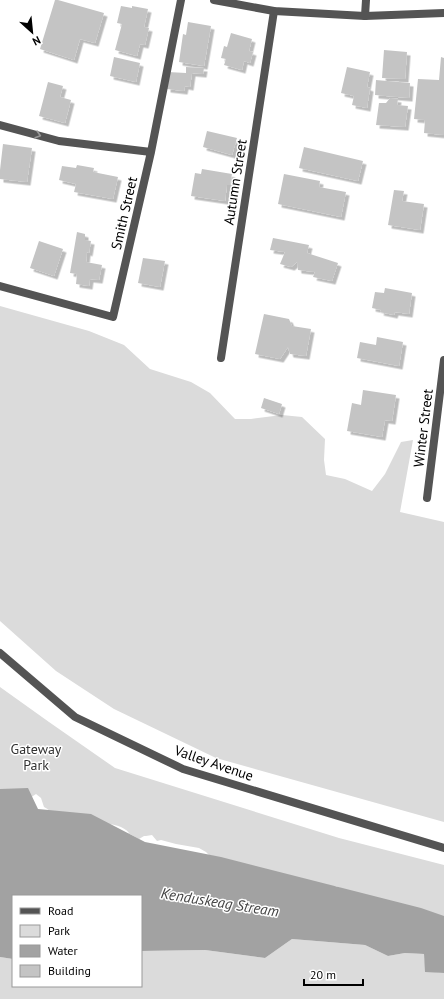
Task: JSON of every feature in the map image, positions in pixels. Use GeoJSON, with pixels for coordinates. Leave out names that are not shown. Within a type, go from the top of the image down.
{"type":"FeatureCollection","features":[{"type":"Feature","properties":{"kind":"street","name":"Smith Street"},"geometry":{"type":"LineString","coordinates":[[0,286],[113,316],[151,152],[180,0]]}},
{"type":"Feature","properties":{"kind":"street"},"geometry":{"type":"LineString","coordinates":[[214,0],[274,11],[365,16],[444,13]]}},
{"type":"Feature","properties":{"kind":"street"},"geometry":{"type":"LineString","coordinates":[[365,16],[366,0]]}},
{"type":"Feature","properties":{"kind":"street","name":"Autumn Street"},"geometry":{"type":"LineString","coordinates":[[221,358],[274,11]]}},
{"type":"Feature","properties":{"kind":"street"},"geometry":{"type":"LineString","coordinates":[[0,125],[59,141],[151,152]]}},
{"type":"Feature","properties":{"kind":"street","name":"Winter Street"},"geometry":{"type":"LineString","coordinates":[[428,498],[444,360]]}},
{"type":"Feature","properties":{"kind":"street","name":"Valley Avenue"},"geometry":{"type":"LineString","coordinates":[[0,654],[75,717],[183,769],[444,848]]}},
{"type":"Feature","properties":{"kind":"green space"},"geometry":{"type":"Polygon","coordinates":[[[0,306],[89,331],[124,345],[150,369],[191,382],[210,393],[235,419],[251,419],[282,415],[302,417],[325,439],[324,460],[326,475],[345,479],[372,491],[385,474],[401,442],[413,440],[400,512],[444,522],[444,822],[216,758],[114,709],[56,671],[0,621],[0,306]]]}},
{"type":"Feature","properties":{"kind":"green space","name":"Gateway Park"},"geometry":{"type":"Polygon","coordinates":[[[0,687],[115,768],[339,838],[444,865],[444,922],[348,892],[336,886],[334,887],[209,855],[199,848],[161,840],[157,841],[152,835],[144,836],[139,839],[118,826],[75,821],[63,818],[57,816],[44,807],[41,798],[36,794],[30,798],[0,793],[0,687]]]}},
{"type":"Feature","properties":{"kind":"green space"},"geometry":{"type":"Polygon","coordinates":[[[292,939],[365,945],[388,956],[405,953],[424,954],[426,971],[444,973],[444,999],[0,999],[0,957],[12,959],[12,987],[142,987],[142,951],[205,950],[265,958],[292,939]]]}},
{"type":"Feature","properties":{"kind":"water","name":"Kenduskeag Stream"},"geometry":{"type":"Polygon","coordinates":[[[28,788],[38,809],[91,814],[145,842],[221,857],[421,908],[444,916],[444,973],[425,972],[424,954],[405,953],[388,956],[365,945],[292,939],[265,958],[205,950],[142,951],[142,895],[12,895],[12,959],[0,957],[0,789],[28,788]]]}},
{"type":"Feature","properties":{"kind":"building"},"geometry":{"type":"Polygon","coordinates":[[[55,0],[104,13],[95,43],[80,39],[74,60],[40,49],[55,0]]]}},
{"type":"Feature","properties":{"kind":"building"},"geometry":{"type":"Polygon","coordinates":[[[121,6],[132,8],[132,6],[148,9],[144,27],[149,28],[145,45],[140,44],[137,56],[115,50],[122,24],[117,23],[121,6]]]}},
{"type":"Feature","properties":{"kind":"building"},"geometry":{"type":"Polygon","coordinates":[[[188,22],[211,26],[204,66],[179,62],[183,34],[186,35],[188,22]]]}},
{"type":"Feature","properties":{"kind":"building"},"geometry":{"type":"Polygon","coordinates":[[[231,33],[252,39],[249,51],[253,52],[250,63],[244,61],[242,70],[224,65],[226,59],[221,58],[224,46],[227,47],[231,33]]]}},
{"type":"Feature","properties":{"kind":"building"},"geometry":{"type":"Polygon","coordinates":[[[384,50],[407,52],[405,79],[382,78],[384,50]]]}},
{"type":"Feature","properties":{"kind":"building"},"geometry":{"type":"Polygon","coordinates":[[[114,57],[140,63],[136,82],[110,76],[114,57]]]}},
{"type":"Feature","properties":{"kind":"building"},"geometry":{"type":"Polygon","coordinates":[[[441,57],[444,58],[444,135],[424,133],[425,120],[414,119],[418,79],[439,80],[441,57]]]}},
{"type":"Feature","properties":{"kind":"building"},"geometry":{"type":"Polygon","coordinates":[[[186,67],[204,68],[203,74],[192,73],[190,87],[185,86],[184,91],[167,89],[168,72],[186,73],[186,67]]]}},
{"type":"Feature","properties":{"kind":"building"},"geometry":{"type":"Polygon","coordinates":[[[347,67],[370,72],[367,87],[370,88],[367,108],[352,105],[354,96],[341,93],[347,67]]]}},
{"type":"Feature","properties":{"kind":"building"},"geometry":{"type":"Polygon","coordinates":[[[376,80],[410,83],[409,98],[375,95],[376,80]]]}},
{"type":"Feature","properties":{"kind":"building"},"geometry":{"type":"Polygon","coordinates":[[[48,82],[63,86],[60,97],[71,100],[65,123],[39,116],[48,82]]]}},
{"type":"Feature","properties":{"kind":"building"},"geometry":{"type":"Polygon","coordinates":[[[390,98],[398,99],[397,105],[408,106],[405,127],[376,125],[379,103],[386,103],[390,98]]]}},
{"type":"Feature","properties":{"kind":"building"},"geometry":{"type":"Polygon","coordinates":[[[207,131],[237,138],[232,155],[203,147],[207,131]]]}},
{"type":"Feature","properties":{"kind":"building"},"geometry":{"type":"Polygon","coordinates":[[[3,144],[32,148],[27,182],[0,179],[3,144]]]}},
{"type":"Feature","properties":{"kind":"building"},"geometry":{"type":"Polygon","coordinates":[[[304,147],[363,161],[358,181],[299,168],[304,147]]]}},
{"type":"Feature","properties":{"kind":"building"},"geometry":{"type":"Polygon","coordinates":[[[77,165],[94,168],[93,172],[118,177],[113,199],[74,192],[76,184],[59,180],[62,166],[76,168],[77,165]]]}},
{"type":"Feature","properties":{"kind":"building"},"geometry":{"type":"Polygon","coordinates":[[[202,169],[232,174],[230,185],[227,185],[225,201],[191,196],[195,173],[201,174],[202,169]]]}},
{"type":"Feature","properties":{"kind":"building"},"geometry":{"type":"Polygon","coordinates":[[[284,174],[320,181],[319,187],[346,192],[341,217],[278,204],[284,174]]]}},
{"type":"Feature","properties":{"kind":"building"},"geometry":{"type":"Polygon","coordinates":[[[394,190],[404,191],[402,201],[424,204],[420,230],[388,225],[394,190]]]}},
{"type":"Feature","properties":{"kind":"building"},"geometry":{"type":"Polygon","coordinates":[[[77,232],[85,234],[85,240],[91,241],[89,253],[87,252],[86,262],[102,265],[99,280],[90,279],[89,286],[76,284],[77,274],[70,273],[77,232]]]}},
{"type":"Feature","properties":{"kind":"building"},"geometry":{"type":"Polygon","coordinates":[[[273,238],[309,245],[307,253],[338,263],[332,281],[313,277],[315,272],[298,270],[297,262],[291,267],[280,264],[285,252],[270,250],[273,238]]]}},
{"type":"Feature","properties":{"kind":"building"},"geometry":{"type":"Polygon","coordinates":[[[39,241],[63,249],[54,276],[30,268],[39,241]]]}},
{"type":"Feature","properties":{"kind":"building"},"geometry":{"type":"Polygon","coordinates":[[[143,258],[165,261],[160,287],[138,283],[143,258]]]}},
{"type":"Feature","properties":{"kind":"building"},"geometry":{"type":"Polygon","coordinates":[[[385,288],[412,293],[409,314],[395,312],[394,315],[380,312],[381,310],[372,308],[375,292],[384,293],[385,288]]]}},
{"type":"Feature","properties":{"kind":"building"},"geometry":{"type":"Polygon","coordinates":[[[264,314],[289,319],[292,326],[311,329],[306,356],[290,354],[288,347],[280,359],[255,354],[264,314]]]}},
{"type":"Feature","properties":{"kind":"building"},"geometry":{"type":"Polygon","coordinates":[[[377,337],[403,342],[399,366],[357,358],[360,342],[376,345],[377,337]]]}},
{"type":"Feature","properties":{"kind":"building"},"geometry":{"type":"Polygon","coordinates":[[[363,390],[396,395],[392,421],[385,420],[382,437],[347,431],[352,403],[361,405],[363,390]]]}},
{"type":"Feature","properties":{"kind":"building"},"geometry":{"type":"Polygon","coordinates":[[[264,398],[282,404],[279,414],[261,408],[264,398]]]}}]}
